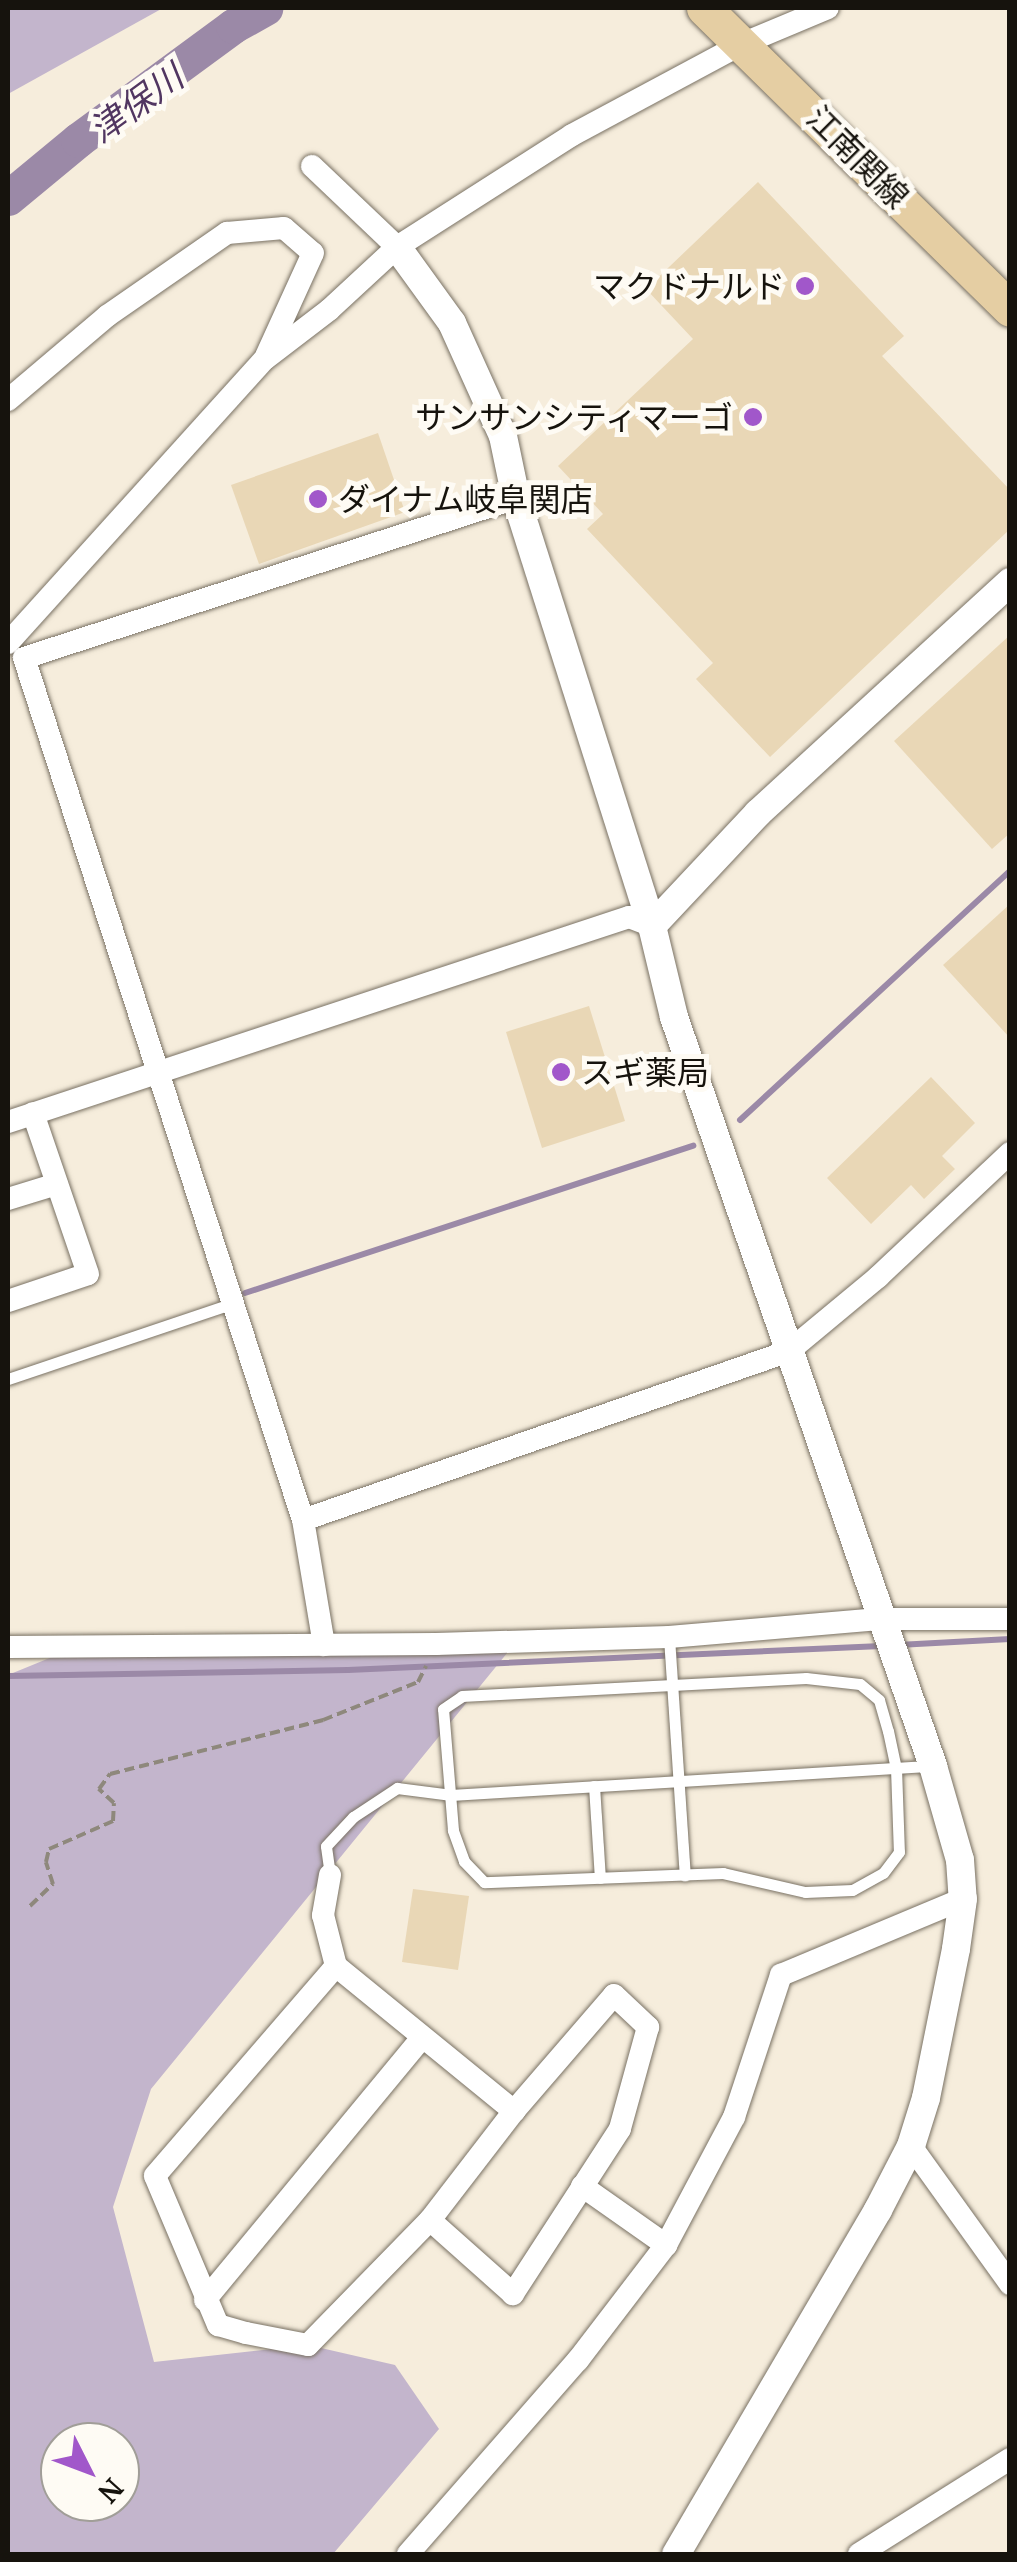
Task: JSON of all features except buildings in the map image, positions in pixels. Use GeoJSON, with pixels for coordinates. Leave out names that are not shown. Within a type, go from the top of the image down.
{"type":"FeatureCollection","features":[{"type":"Feature","properties":{"kind":"main road","name":"江南関線"},"geometry":{"type":"LineString","coordinates":[[704,8],[1010,309]]}},
{"type":"Feature","properties":{"kind":"street"},"geometry":{"type":"LineString","coordinates":[[8,643],[205,420],[265,359],[328,310],[397,247],[572,136],[737,40],[828,8]]}},
{"type":"Feature","properties":{"kind":"street"},"geometry":{"type":"LineString","coordinates":[[312,166],[397,247],[452,323],[503,436],[516,498],[652,926],[674,1017],[933,1766],[960,1860],[963,1899],[926,2098],[911,2146],[878,2210],[676,2554]]}},
{"type":"Feature","properties":{"kind":"street"},"geometry":{"type":"LineString","coordinates":[[8,400],[107,316],[227,233],[284,228],[312,253],[265,359]]}},
{"type":"Feature","properties":{"kind":"street"},"geometry":{"type":"LineString","coordinates":[[324,1645],[303,1520],[24,658],[516,498]]}},
{"type":"Feature","properties":{"kind":"street"},"geometry":{"type":"LineString","coordinates":[[652,926],[758,813],[1010,582]]}},
{"type":"Feature","properties":{"kind":"street"},"geometry":{"type":"LineString","coordinates":[[8,1122],[629,917],[652,926]]}},
{"type":"Feature","properties":{"kind":"street"},"geometry":{"type":"LineString","coordinates":[[8,1301],[88,1274],[33,1114]]}},
{"type":"Feature","properties":{"kind":"street"},"geometry":{"type":"LineString","coordinates":[[303,1520],[789,1351],[878,1277],[1010,1153]]}},
{"type":"Feature","properties":{"kind":"street"},"geometry":{"type":"LineString","coordinates":[[8,1199],[57,1184]]}},
{"type":"Feature","properties":{"kind":"street"},"geometry":{"type":"LineString","coordinates":[[8,1647],[436,1644],[669,1637],[879,1619],[1010,1619]]}},
{"type":"Feature","properties":{"kind":"street"},"geometry":{"type":"LineString","coordinates":[[330,1875],[323,1916],[336,1966],[514,2112]]}},
{"type":"Feature","properties":{"kind":"street"},"geometry":{"type":"LineString","coordinates":[[408,2554],[578,2360],[666,2245],[734,2117],[780,1975],[963,1899]]}},
{"type":"Feature","properties":{"kind":"street"},"geometry":{"type":"LineString","coordinates":[[336,1966],[155,2176],[218,2325],[308,2345],[430,2220],[514,2112],[614,1995],[648,2028],[620,2129],[513,2294],[430,2220]]}},
{"type":"Feature","properties":{"kind":"street"},"geometry":{"type":"LineString","coordinates":[[206,2300],[421,2039]]}},
{"type":"Feature","properties":{"kind":"street"},"geometry":{"type":"LineString","coordinates":[[911,2146],[1010,2284]]}},
{"type":"Feature","properties":{"kind":"street"},"geometry":{"type":"LineString","coordinates":[[582,2186],[666,2245]]}},
{"type":"Feature","properties":{"kind":"street"},"geometry":{"type":"LineString","coordinates":[[859,2554],[1010,2459]]}},
{"type":"Feature","properties":{"kind":"lane"},"geometry":{"type":"LineString","coordinates":[[8,1379],[234,1303]]}},
{"type":"Feature","properties":{"kind":"lane"},"geometry":{"type":"LineString","coordinates":[[669,1637],[685,1875]]}},
{"type":"Feature","properties":{"kind":"lane"},"geometry":{"type":"LineString","coordinates":[[806,1678],[860,1684],[879,1700],[896,1768],[899,1852],[883,1873],[852,1890],[805,1892],[723,1873],[484,1882],[464,1861],[453,1830],[443,1709],[462,1696],[671,1684],[806,1678]]}},
{"type":"Feature","properties":{"kind":"lane"},"geometry":{"type":"LineString","coordinates":[[330,1875],[326,1846],[353,1817],[398,1788],[452,1795],[933,1766]]}},
{"type":"Feature","properties":{"kind":"lane"},"geometry":{"type":"LineString","coordinates":[[594,1786],[600,1878]]}},
{"type":"Feature","properties":{"kind":"path"},"geometry":{"type":"LineString","coordinates":[[30,1906],[54,1884],[46,1862],[48,1849],[114,1821],[114,1803],[99,1789],[110,1774],[323,1720],[371,1701],[418,1682],[436,1644]]}},
{"type":"Feature","properties":{"kind":"shaded area"},"geometry":{"type":"Polygon","coordinates":[[[8,8],[163,8],[8,94],[8,8]]]}},
{"type":"Feature","properties":{"kind":"shaded area"},"geometry":{"type":"Polygon","coordinates":[[[517,1641],[151,2089],[113,2207],[154,2362],[308,2345],[395,2365],[439,2429],[333,2554],[8,2554],[8,1675],[74,1648],[517,1641]]]}},
{"type":"Feature","properties":{"kind":"waterway","name":"津保川"},"geometry":{"type":"LineString","coordinates":[[8,198],[78,140],[233,26],[265,8]]}},
{"type":"Feature","properties":{"kind":"waterway"},"geometry":{"type":"LineString","coordinates":[[740,1120],[1010,871]]}},
{"type":"Feature","properties":{"kind":"waterway"},"geometry":{"type":"LineString","coordinates":[[245,1293],[693,1146]]}},
{"type":"Feature","properties":{"kind":"waterway"},"geometry":{"type":"LineString","coordinates":[[898,1645],[1010,1639]]}},
{"type":"Feature","properties":{"kind":"waterway"},"geometry":{"type":"LineString","coordinates":[[8,1676],[348,1670],[881,1646]]}},
{"type":"Feature","properties":{"kind":"place","name":"マクドナルド"},"geometry":{"type":"Point","coordinates":[805,286]}},
{"type":"Feature","properties":{"kind":"place","name":"サンサンシティマーゴ"},"geometry":{"type":"Point","coordinates":[753,417]}},
{"type":"Feature","properties":{"kind":"place","name":"ダイナム岐阜関店"},"geometry":{"type":"Point","coordinates":[318,499]}},
{"type":"Feature","properties":{"kind":"place","name":"スギ薬局"},"geometry":{"type":"Point","coordinates":[561,1072]}}]}
